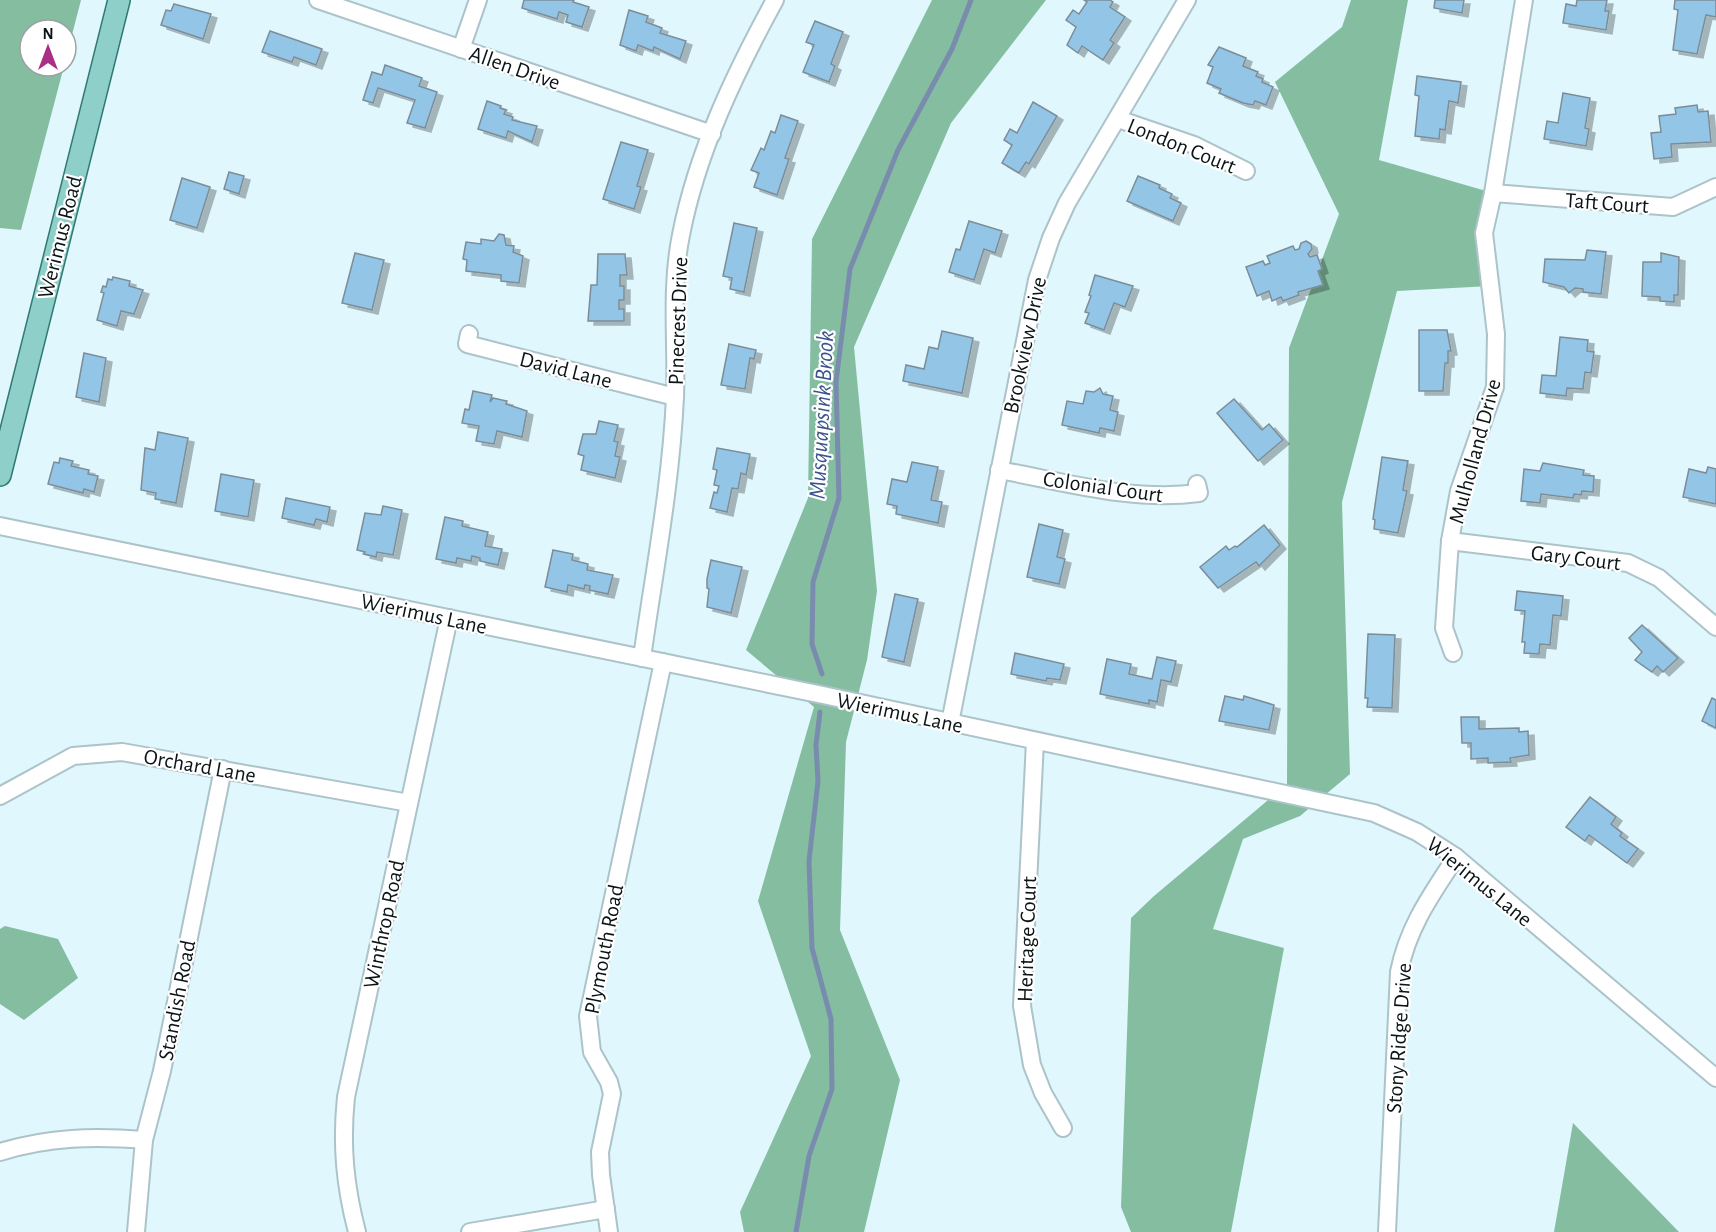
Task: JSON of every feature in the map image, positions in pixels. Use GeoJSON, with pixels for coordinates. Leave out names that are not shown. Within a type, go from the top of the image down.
{"type":"FeatureCollection","features":[{"type":"Feature","properties":{"kind":"main road","name":"Werimus Road"},"geometry":{"type":"LineString","coordinates":[[0,475],[119,0]]}},
{"type":"Feature","properties":{"kind":"street","name":"Allen Drive"},"geometry":{"type":"LineString","coordinates":[[318,0],[712,134]]}},
{"type":"Feature","properties":{"kind":"street"},"geometry":{"type":"LineString","coordinates":[[461,49],[478,0]]}},
{"type":"Feature","properties":{"kind":"street","name":"Pinecrest Drive"},"geometry":{"type":"LineString","coordinates":[[642,658],[670,465],[675,397],[676,275],[680,237],[688,201],[712,134],[735,80],[775,0]]}},
{"type":"Feature","properties":{"kind":"street","name":"Brookview Drive"},"geometry":{"type":"LineString","coordinates":[[950,723],[1030,307],[1047,249],[1067,203],[1187,0]]}},
{"type":"Feature","properties":{"kind":"street","name":"Mulholland Drive"},"geometry":{"type":"LineString","coordinates":[[1453,653],[1444,628],[1450,541],[1459,491],[1495,387],[1496,334],[1484,233],[1493,193],[1524,0]]}},
{"type":"Feature","properties":{"kind":"street","name":"London Court"},"geometry":{"type":"LineString","coordinates":[[1118,118],[1194,145],[1246,171]]}},
{"type":"Feature","properties":{"kind":"street","name":"Taft Court"},"geometry":{"type":"LineString","coordinates":[[1493,193],[1673,207],[1716,187]]}},
{"type":"Feature","properties":{"kind":"street","name":"David Lane"},"geometry":{"type":"LineString","coordinates":[[469,334],[467,344],[675,397]]}},
{"type":"Feature","properties":{"kind":"street","name":"Colonial Court"},"geometry":{"type":"LineString","coordinates":[[999,470],[1139,496],[1168,497],[1199,493],[1197,484]]}},
{"type":"Feature","properties":{"kind":"street","name":"Wierimus Lane"},"geometry":{"type":"LineString","coordinates":[[0,526],[663,662],[1374,813],[1417,832],[1456,857],[1716,1078]]}},
{"type":"Feature","properties":{"kind":"street","name":"Gary Court"},"geometry":{"type":"LineString","coordinates":[[1450,541],[1628,563],[1659,578],[1716,627]]}},
{"type":"Feature","properties":{"kind":"street","name":"Winthrop Road"},"geometry":{"type":"LineString","coordinates":[[357,1232],[347,1190],[343,1156],[346,1097],[448,618]]}},
{"type":"Feature","properties":{"kind":"street","name":"Plymouth Road"},"geometry":{"type":"LineString","coordinates":[[609,1232],[600,1152],[612,1094],[609,1082],[592,1052],[588,1034],[588,1016],[663,662]]}},
{"type":"Feature","properties":{"kind":"street","name":"Heritage Court"},"geometry":{"type":"LineString","coordinates":[[1035,741],[1022,1006],[1025,1035],[1032,1065],[1042,1093],[1063,1128]]}},
{"type":"Feature","properties":{"kind":"street","name":"Orchard Lane"},"geometry":{"type":"LineString","coordinates":[[0,796],[73,756],[98,752],[122,752],[409,803]]}},
{"type":"Feature","properties":{"kind":"street","name":"Standish Road"},"geometry":{"type":"LineString","coordinates":[[136,1232],[144,1140],[162,1071],[223,769]]}},
{"type":"Feature","properties":{"kind":"street","name":"Stony Ridge Drive"},"geometry":{"type":"LineString","coordinates":[[1387,1232],[1399,972],[1404,947],[1413,923],[1456,857]]}},
{"type":"Feature","properties":{"kind":"street"},"geometry":{"type":"LineString","coordinates":[[0,1152],[57,1138],[93,1136],[144,1140]]}},
{"type":"Feature","properties":{"kind":"street"},"geometry":{"type":"LineString","coordinates":[[470,1232],[606,1209]]}},
{"type":"Feature","properties":{"kind":"green space"},"geometry":{"type":"Polygon","coordinates":[[[0,0],[81,0],[76,18],[18,18],[18,78],[61,78],[21,230],[0,228],[0,0]]]}},
{"type":"Feature","properties":{"kind":"green space"},"geometry":{"type":"Polygon","coordinates":[[[932,0],[1046,0],[951,123],[854,347],[877,591],[867,660],[846,742],[840,930],[900,1080],[864,1232],[744,1232],[740,1212],[811,1056],[758,901],[814,707],[746,650],[808,498],[812,239],[932,0]]]}},
{"type":"Feature","properties":{"kind":"green space"},"geometry":{"type":"Polygon","coordinates":[[[1351,0],[1408,0],[1379,160],[1493,193],[1490,286],[1397,291],[1342,502],[1350,774],[1300,816],[1243,839],[1213,929],[1284,948],[1231,1232],[1131,1232],[1121,1207],[1131,918],[1287,784],[1289,348],[1339,214],[1275,82],[1342,27],[1351,0]]]}},
{"type":"Feature","properties":{"kind":"green space"},"geometry":{"type":"Polygon","coordinates":[[[5,926],[58,939],[78,978],[24,1020],[0,1004],[0,929],[5,926]]]}},
{"type":"Feature","properties":{"kind":"green space"},"geometry":{"type":"Polygon","coordinates":[[[1573,1123],[1679,1232],[1554,1232],[1573,1123]]]}},
{"type":"Feature","properties":{"kind":"building"},"geometry":{"type":"Polygon","coordinates":[[[524,0],[574,0],[573,2],[589,7],[582,27],[566,22],[568,15],[559,12],[557,19],[522,8],[524,0]]]}},
{"type":"Feature","properties":{"kind":"building"},"geometry":{"type":"Polygon","coordinates":[[[1084,0],[1110,0],[1113,2],[1110,7],[1125,17],[1110,40],[1114,43],[1103,60],[1082,46],[1078,53],[1067,45],[1076,27],[1066,20],[1073,10],[1079,14],[1087,2],[1084,0]]]}},
{"type":"Feature","properties":{"kind":"building"},"geometry":{"type":"Polygon","coordinates":[[[1435,0],[1464,0],[1462,13],[1434,8],[1435,0]]]}},
{"type":"Feature","properties":{"kind":"building"},"geometry":{"type":"Polygon","coordinates":[[[1577,0],[1607,0],[1605,11],[1609,11],[1606,30],[1563,23],[1566,4],[1576,6],[1577,0]]]}},
{"type":"Feature","properties":{"kind":"building"},"geometry":{"type":"Polygon","coordinates":[[[1675,0],[1716,0],[1716,17],[1706,15],[1697,54],[1673,50],[1678,10],[1674,9],[1675,0]]]}},
{"type":"Feature","properties":{"kind":"building"},"geometry":{"type":"Polygon","coordinates":[[[174,4],[211,14],[203,39],[161,25],[166,10],[171,11],[174,4]]]}},
{"type":"Feature","properties":{"kind":"building"},"geometry":{"type":"Polygon","coordinates":[[[629,10],[648,16],[646,22],[662,28],[660,33],[686,41],[680,59],[654,47],[653,51],[638,45],[636,51],[620,45],[629,10]]]}},
{"type":"Feature","properties":{"kind":"building"},"geometry":{"type":"Polygon","coordinates":[[[815,21],[843,32],[831,64],[835,66],[829,82],[803,72],[814,45],[806,42],[815,21]]]}},
{"type":"Feature","properties":{"kind":"building"},"geometry":{"type":"Polygon","coordinates":[[[270,31],[322,49],[316,65],[294,57],[292,62],[262,52],[270,31]]]}},
{"type":"Feature","properties":{"kind":"building"},"geometry":{"type":"Polygon","coordinates":[[[1219,47],[1246,58],[1243,66],[1258,72],[1256,76],[1263,79],[1262,82],[1273,87],[1266,105],[1255,101],[1253,105],[1243,103],[1219,93],[1221,89],[1207,83],[1213,67],[1208,65],[1219,47]]]}},
{"type":"Feature","properties":{"kind":"building"},"geometry":{"type":"Polygon","coordinates":[[[385,65],[422,78],[419,86],[437,92],[425,128],[407,123],[415,100],[378,88],[373,103],[363,100],[372,72],[382,75],[385,65]]]}},
{"type":"Feature","properties":{"kind":"building"},"geometry":{"type":"Polygon","coordinates":[[[1417,76],[1461,82],[1458,103],[1449,101],[1445,130],[1440,129],[1439,139],[1415,136],[1419,96],[1415,95],[1417,76]]]}},
{"type":"Feature","properties":{"kind":"building"},"geometry":{"type":"Polygon","coordinates":[[[1563,93],[1590,98],[1585,128],[1589,129],[1586,146],[1544,139],[1547,121],[1558,123],[1563,93]]]}},
{"type":"Feature","properties":{"kind":"building"},"geometry":{"type":"Polygon","coordinates":[[[487,101],[501,106],[500,108],[506,110],[504,114],[513,117],[512,120],[537,126],[532,142],[508,131],[506,138],[478,129],[487,101]]]}},
{"type":"Feature","properties":{"kind":"building"},"geometry":{"type":"Polygon","coordinates":[[[1033,102],[1057,116],[1029,164],[1026,162],[1019,173],[1002,163],[1012,145],[1004,140],[1010,129],[1017,133],[1033,102]]]}},
{"type":"Feature","properties":{"kind":"building"},"geometry":{"type":"Polygon","coordinates":[[[1697,105],[1698,112],[1708,111],[1711,142],[1671,144],[1672,157],[1654,159],[1651,133],[1661,132],[1659,116],[1676,114],[1675,108],[1697,105]]]}},
{"type":"Feature","properties":{"kind":"building"},"geometry":{"type":"Polygon","coordinates":[[[781,115],[798,121],[785,158],[789,159],[777,195],[754,187],[759,173],[751,170],[761,148],[764,150],[771,131],[775,133],[781,115]]]}},
{"type":"Feature","properties":{"kind":"building"},"geometry":{"type":"Polygon","coordinates":[[[621,142],[648,150],[637,186],[641,187],[634,209],[603,199],[621,142]]]}},
{"type":"Feature","properties":{"kind":"building"},"geometry":{"type":"Polygon","coordinates":[[[229,172],[244,176],[239,194],[224,189],[229,172]]]}},
{"type":"Feature","properties":{"kind":"building"},"geometry":{"type":"Polygon","coordinates":[[[1138,176],[1160,185],[1159,188],[1172,194],[1170,198],[1181,203],[1173,221],[1127,201],[1138,176]]]}},
{"type":"Feature","properties":{"kind":"building"},"geometry":{"type":"Polygon","coordinates":[[[182,178],[210,187],[197,228],[170,220],[182,178]]]}},
{"type":"Feature","properties":{"kind":"building"},"geometry":{"type":"Polygon","coordinates":[[[969,221],[1002,231],[995,253],[984,249],[974,280],[949,272],[956,249],[960,250],[969,221]]]}},
{"type":"Feature","properties":{"kind":"building"},"geometry":{"type":"Polygon","coordinates":[[[734,223],[757,228],[744,292],[730,289],[732,278],[723,276],[734,223]]]}},
{"type":"Feature","properties":{"kind":"building"},"geometry":{"type":"Polygon","coordinates":[[[499,234],[504,235],[506,245],[514,246],[513,252],[523,256],[519,283],[501,281],[501,275],[466,271],[467,260],[463,259],[466,242],[481,244],[481,239],[494,241],[499,234]]]}},
{"type":"Feature","properties":{"kind":"building"},"geometry":{"type":"Polygon","coordinates":[[[1306,241],[1311,244],[1312,249],[1308,254],[1310,257],[1317,255],[1322,269],[1318,271],[1323,285],[1298,292],[1299,295],[1283,301],[1281,297],[1272,301],[1269,291],[1257,296],[1246,267],[1263,261],[1265,265],[1270,263],[1267,256],[1293,246],[1295,250],[1299,249],[1301,243],[1306,241]]]}},
{"type":"Feature","properties":{"kind":"building"},"geometry":{"type":"Polygon","coordinates":[[[1587,250],[1606,252],[1601,294],[1583,292],[1583,289],[1575,288],[1569,293],[1564,287],[1543,282],[1545,259],[1585,260],[1587,250]]]}},
{"type":"Feature","properties":{"kind":"building"},"geometry":{"type":"Polygon","coordinates":[[[355,253],[384,260],[372,310],[342,303],[355,253]]]}},
{"type":"Feature","properties":{"kind":"building"},"geometry":{"type":"Polygon","coordinates":[[[1661,253],[1679,257],[1678,295],[1674,295],[1674,302],[1660,301],[1660,297],[1642,296],[1643,262],[1661,262],[1661,253]]]}},
{"type":"Feature","properties":{"kind":"building"},"geometry":{"type":"Polygon","coordinates":[[[598,254],[625,254],[627,275],[620,275],[620,286],[624,286],[624,300],[619,300],[619,309],[624,309],[624,321],[588,321],[591,285],[597,285],[598,254]]]}},
{"type":"Feature","properties":{"kind":"building"},"geometry":{"type":"Polygon","coordinates":[[[1095,275],[1133,286],[1125,307],[1114,303],[1104,330],[1085,323],[1089,313],[1085,312],[1095,275]]]}},
{"type":"Feature","properties":{"kind":"building"},"geometry":{"type":"Polygon","coordinates":[[[113,277],[130,281],[129,286],[143,290],[134,314],[121,311],[117,326],[97,320],[104,293],[101,292],[103,286],[106,287],[108,279],[112,280],[113,277]]]}},
{"type":"Feature","properties":{"kind":"building"},"geometry":{"type":"Polygon","coordinates":[[[1419,330],[1447,330],[1451,351],[1448,351],[1448,363],[1445,363],[1443,391],[1419,391],[1419,330]]]}},
{"type":"Feature","properties":{"kind":"building"},"geometry":{"type":"Polygon","coordinates":[[[942,331],[973,338],[962,393],[903,381],[906,365],[924,369],[929,347],[938,349],[942,331]]]}},
{"type":"Feature","properties":{"kind":"building"},"geometry":{"type":"Polygon","coordinates":[[[1560,337],[1588,340],[1587,351],[1594,352],[1591,373],[1585,372],[1583,389],[1567,388],[1566,396],[1540,393],[1542,375],[1556,376],[1560,337]]]}},
{"type":"Feature","properties":{"kind":"building"},"geometry":{"type":"Polygon","coordinates":[[[729,344],[756,350],[754,359],[750,358],[745,389],[721,385],[729,344]]]}},
{"type":"Feature","properties":{"kind":"building"},"geometry":{"type":"Polygon","coordinates":[[[84,353],[106,358],[99,402],[76,397],[84,353]]]}},
{"type":"Feature","properties":{"kind":"building"},"geometry":{"type":"Polygon","coordinates":[[[1100,388],[1103,394],[1113,396],[1110,410],[1118,412],[1114,431],[1100,428],[1099,433],[1062,425],[1067,401],[1083,404],[1086,391],[1094,392],[1100,388]]]}},
{"type":"Feature","properties":{"kind":"building"},"geometry":{"type":"Polygon","coordinates":[[[473,391],[492,395],[490,402],[493,398],[507,401],[506,404],[527,411],[522,437],[497,431],[494,444],[476,441],[479,426],[462,423],[465,409],[469,410],[473,391]]]}},
{"type":"Feature","properties":{"kind":"building"},"geometry":{"type":"Polygon","coordinates":[[[1234,399],[1262,430],[1269,424],[1283,440],[1258,461],[1217,413],[1234,399]]]}},
{"type":"Feature","properties":{"kind":"building"},"geometry":{"type":"Polygon","coordinates":[[[599,421],[618,425],[614,441],[618,442],[615,456],[620,457],[615,478],[581,470],[584,456],[578,454],[583,434],[596,434],[599,421]]]}},
{"type":"Feature","properties":{"kind":"building"},"geometry":{"type":"Polygon","coordinates":[[[158,432],[188,438],[176,503],[155,499],[156,493],[141,490],[145,448],[155,450],[158,432]]]}},
{"type":"Feature","properties":{"kind":"building"},"geometry":{"type":"Polygon","coordinates":[[[717,448],[750,454],[746,475],[741,473],[738,489],[732,488],[727,512],[710,508],[714,492],[717,493],[719,486],[714,485],[717,470],[713,469],[717,448]]]}},
{"type":"Feature","properties":{"kind":"building"},"geometry":{"type":"Polygon","coordinates":[[[1382,457],[1408,461],[1403,490],[1407,491],[1398,533],[1374,529],[1375,520],[1373,519],[1382,457]]]}},
{"type":"Feature","properties":{"kind":"building"},"geometry":{"type":"Polygon","coordinates":[[[60,458],[73,461],[71,466],[89,470],[88,474],[98,476],[94,492],[84,489],[83,493],[48,484],[54,462],[59,463],[60,458]]]}},
{"type":"Feature","properties":{"kind":"building"},"geometry":{"type":"Polygon","coordinates":[[[912,462],[938,467],[931,500],[942,502],[938,523],[896,514],[897,506],[887,504],[892,479],[907,482],[912,462]]]}},
{"type":"Feature","properties":{"kind":"building"},"geometry":{"type":"Polygon","coordinates":[[[1543,463],[1584,470],[1583,475],[1594,476],[1593,492],[1582,491],[1581,495],[1574,494],[1573,498],[1541,494],[1540,503],[1521,501],[1524,469],[1540,471],[1543,463]]]}},
{"type":"Feature","properties":{"kind":"building"},"geometry":{"type":"Polygon","coordinates":[[[1708,467],[1716,469],[1716,504],[1683,497],[1689,469],[1706,473],[1708,467]]]}},
{"type":"Feature","properties":{"kind":"building"},"geometry":{"type":"Polygon","coordinates":[[[221,474],[254,480],[248,517],[215,511],[221,474]]]}},
{"type":"Feature","properties":{"kind":"building"},"geometry":{"type":"Polygon","coordinates":[[[286,498],[330,507],[327,522],[316,519],[314,525],[282,518],[286,498]]]}},
{"type":"Feature","properties":{"kind":"building"},"geometry":{"type":"Polygon","coordinates":[[[383,506],[402,510],[393,555],[377,552],[376,557],[364,554],[365,552],[357,550],[365,513],[381,515],[383,506]]]}},
{"type":"Feature","properties":{"kind":"building"},"geometry":{"type":"Polygon","coordinates":[[[445,517],[463,521],[462,526],[488,532],[485,546],[502,549],[498,565],[480,561],[480,558],[472,556],[471,561],[457,558],[456,563],[436,559],[445,517]]]}},
{"type":"Feature","properties":{"kind":"building"},"geometry":{"type":"Polygon","coordinates":[[[1039,524],[1063,530],[1057,557],[1065,559],[1059,584],[1027,577],[1039,524]]]}},
{"type":"Feature","properties":{"kind":"building"},"geometry":{"type":"Polygon","coordinates":[[[1264,525],[1280,545],[1259,566],[1256,562],[1218,588],[1200,567],[1226,546],[1229,550],[1237,547],[1264,525]]]}},
{"type":"Feature","properties":{"kind":"building"},"geometry":{"type":"Polygon","coordinates":[[[553,550],[573,554],[572,560],[588,564],[587,570],[613,575],[608,594],[589,590],[590,586],[585,585],[584,589],[568,585],[567,592],[545,587],[553,550]]]}},
{"type":"Feature","properties":{"kind":"building"},"geometry":{"type":"Polygon","coordinates":[[[711,560],[742,567],[731,613],[707,607],[709,589],[707,579],[711,560]]]}},
{"type":"Feature","properties":{"kind":"building"},"geometry":{"type":"Polygon","coordinates":[[[1517,591],[1563,596],[1561,616],[1553,615],[1550,645],[1540,644],[1539,654],[1524,653],[1525,642],[1522,642],[1525,611],[1515,610],[1517,591]]]}},
{"type":"Feature","properties":{"kind":"building"},"geometry":{"type":"Polygon","coordinates":[[[895,594],[918,599],[904,662],[882,657],[895,594]]]}},
{"type":"Feature","properties":{"kind":"building"},"geometry":{"type":"Polygon","coordinates":[[[1642,625],[1678,658],[1663,672],[1657,666],[1652,672],[1635,660],[1642,652],[1629,638],[1642,625]]]}},
{"type":"Feature","properties":{"kind":"building"},"geometry":{"type":"Polygon","coordinates":[[[1368,634],[1395,635],[1392,708],[1367,707],[1368,698],[1365,698],[1368,634]]]}},
{"type":"Feature","properties":{"kind":"building"},"geometry":{"type":"Polygon","coordinates":[[[1015,653],[1064,664],[1060,680],[1047,678],[1046,681],[1011,674],[1015,653]]]}},
{"type":"Feature","properties":{"kind":"building"},"geometry":{"type":"Polygon","coordinates":[[[1157,657],[1176,661],[1171,682],[1161,680],[1157,702],[1149,700],[1149,704],[1100,694],[1107,659],[1131,664],[1129,674],[1152,679],[1157,657]]]}},
{"type":"Feature","properties":{"kind":"building"},"geometry":{"type":"Polygon","coordinates":[[[1225,696],[1243,700],[1244,696],[1274,705],[1269,730],[1219,721],[1225,696]]]}},
{"type":"Feature","properties":{"kind":"building"},"geometry":{"type":"Polygon","coordinates":[[[1712,698],[1716,700],[1716,728],[1702,721],[1712,698]]]}},
{"type":"Feature","properties":{"kind":"building"},"geometry":{"type":"Polygon","coordinates":[[[1461,717],[1479,717],[1479,729],[1519,728],[1519,732],[1528,731],[1529,755],[1510,758],[1511,762],[1488,763],[1488,758],[1471,759],[1471,743],[1462,743],[1461,717]]]}},
{"type":"Feature","properties":{"kind":"building"},"geometry":{"type":"Polygon","coordinates":[[[1590,797],[1616,817],[1611,824],[1622,833],[1620,836],[1638,849],[1627,863],[1589,835],[1585,841],[1566,827],[1590,797]]]}},
{"type":"Feature","properties":{"kind":"waterway","name":"Musquapsink Brook"},"geometry":{"type":"LineString","coordinates":[[822,674],[812,644],[813,582],[839,498],[836,382],[850,269],[898,150],[952,49],[971,0]]}},
{"type":"Feature","properties":{"kind":"waterway","name":"Musquapsink Brook"},"geometry":{"type":"LineString","coordinates":[[796,1232],[809,1156],[832,1089],[831,1019],[812,948],[809,861],[818,781],[816,745],[820,712]]}}]}
